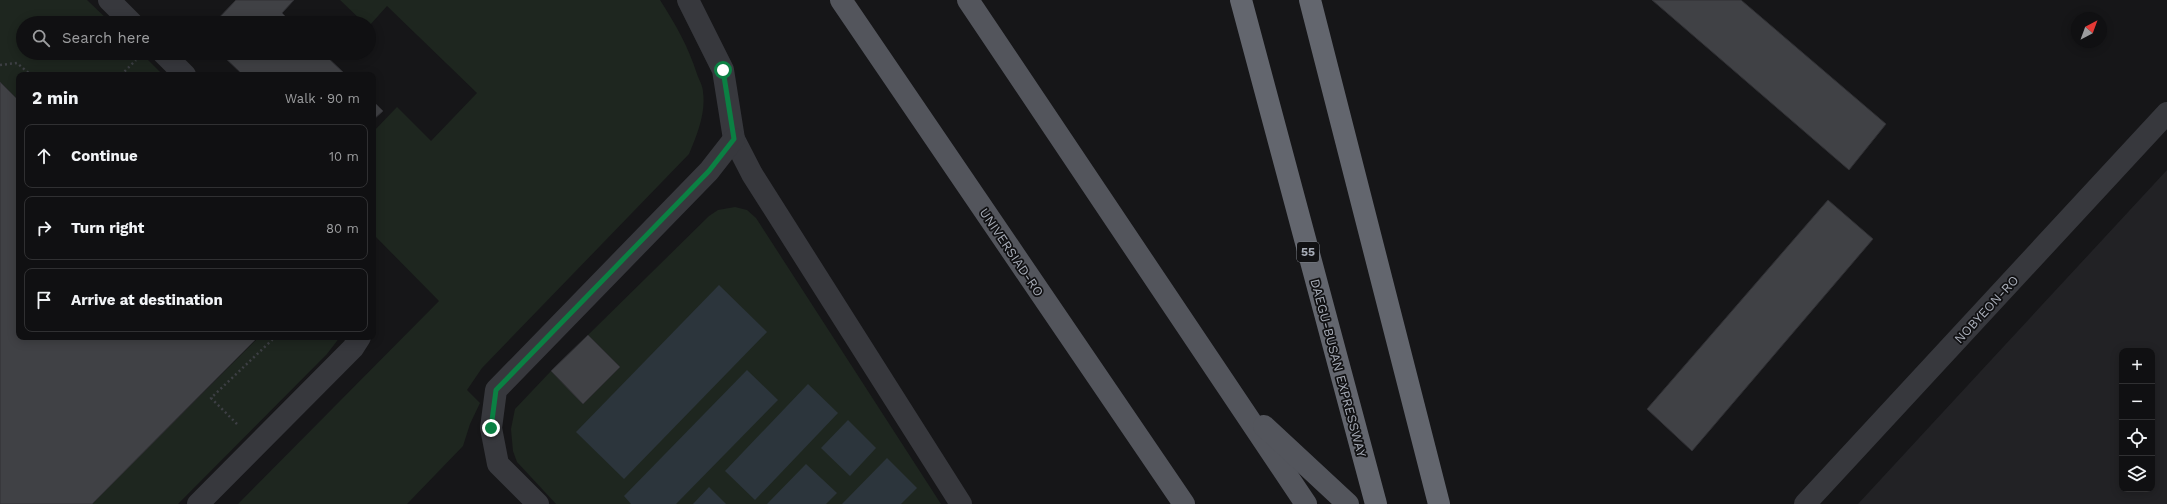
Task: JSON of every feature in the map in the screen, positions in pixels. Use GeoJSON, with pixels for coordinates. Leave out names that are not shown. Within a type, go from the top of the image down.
{"type":"FeatureCollection","features":[{"type":"Feature","properties":{"kind":"highway","name":"DAEGU-BUSAN EXPRESSWAY"},"geometry":{"type":"LineString","coordinates":[[1241,0],[1376,504]]}},
{"type":"Feature","properties":{"kind":"highway"},"geometry":{"type":"LineString","coordinates":[[1310,0],[1439,504]]}},
{"type":"Feature","properties":{"kind":"main road","name":"UNIVERSIAD-RO"},"geometry":{"type":"LineString","coordinates":[[841,0],[1184,504]]}},
{"type":"Feature","properties":{"kind":"main road"},"geometry":{"type":"LineString","coordinates":[[968,0],[1306,504]]}},
{"type":"Feature","properties":{"kind":"main road"},"geometry":{"type":"LineString","coordinates":[[1236,400],[1348,504]]}},
{"type":"Feature","properties":{"kind":"street"},"geometry":{"type":"LineString","coordinates":[[108,0],[125,16]]}},
{"type":"Feature","properties":{"kind":"street"},"geometry":{"type":"LineString","coordinates":[[688,0],[723,70],[734,139],[752,174],[961,504]]}},
{"type":"Feature","properties":{"kind":"street"},"geometry":{"type":"LineString","coordinates":[[170,60],[182,72]]}},
{"type":"Feature","properties":{"kind":"street","name":"NOBYEON-RO"},"geometry":{"type":"LineString","coordinates":[[1805,504],[2167,113]]}},
{"type":"Feature","properties":{"kind":"street"},"geometry":{"type":"LineString","coordinates":[[538,504],[498,464],[491,428],[496,390],[709,171],[734,139]]}},
{"type":"Feature","properties":{"kind":"street"},"geometry":{"type":"LineString","coordinates":[[198,504],[353,348],[358,340]]}},
{"type":"Feature","properties":{"kind":"path"},"geometry":{"type":"LineString","coordinates":[[124,72],[135,60]]}},
{"type":"Feature","properties":{"kind":"path"},"geometry":{"type":"LineString","coordinates":[[0,65],[17,63],[28,72]]}},
{"type":"Feature","properties":{"kind":"path"},"geometry":{"type":"LineString","coordinates":[[258,444],[211,398],[272,340]]}},
{"type":"Feature","properties":{"kind":"shaded area"},"geometry":{"type":"Polygon","coordinates":[[[0,0],[87,0],[104,16],[16,16],[16,60],[148,60],[160,72],[16,72],[16,98],[0,82],[0,0]]]}},
{"type":"Feature","properties":{"kind":"shaded area"},"geometry":{"type":"Polygon","coordinates":[[[340,0],[660,0],[686,45],[702,85],[704,100],[702,116],[698,132],[689,154],[482,368],[467,390],[480,403],[470,424],[463,446],[407,504],[238,504],[439,301],[376,237],[376,129],[397,107],[431,141],[477,93],[387,6],[376,18],[376,16],[357,16],[340,0]]]}},
{"type":"Feature","properties":{"kind":"shaded area"},"geometry":{"type":"Polygon","coordinates":[[[2167,170],[2167,504],[1858,504],[2167,170]]]}},
{"type":"Feature","properties":{"kind":"shaded area"},"geometry":{"type":"Polygon","coordinates":[[[735,207],[747,210],[756,218],[941,504],[556,504],[517,462],[513,451],[511,429],[515,409],[551,371],[583,403],[620,367],[588,335],[709,216],[718,210],[735,207]]]}},
{"type":"Feature","properties":{"kind":"shaded area"},"geometry":{"type":"Polygon","coordinates":[[[719,285],[767,332],[624,479],[576,432],[719,285]]]}},
{"type":"Feature","properties":{"kind":"shaded area"},"geometry":{"type":"Polygon","coordinates":[[[256,340],[338,340],[327,354],[178,504],[92,504],[256,340]]]}},
{"type":"Feature","properties":{"kind":"shaded area"},"geometry":{"type":"Polygon","coordinates":[[[747,370],[778,400],[676,504],[631,504],[624,496],[747,370]]]}},
{"type":"Feature","properties":{"kind":"shaded area"},"geometry":{"type":"Polygon","coordinates":[[[808,384],[838,413],[755,500],[725,471],[808,384]]]}},
{"type":"Feature","properties":{"kind":"shaded area"},"geometry":{"type":"Polygon","coordinates":[[[848,420],[876,448],[850,476],[821,448],[848,420]]]}},
{"type":"Feature","properties":{"kind":"shaded area"},"geometry":{"type":"Polygon","coordinates":[[[887,458],[917,488],[901,504],[842,504],[887,458]]]}},
{"type":"Feature","properties":{"kind":"shaded area"},"geometry":{"type":"Polygon","coordinates":[[[806,464],[837,493],[826,504],[767,504],[806,464]]]}},
{"type":"Feature","properties":{"kind":"shaded area"},"geometry":{"type":"Polygon","coordinates":[[[709,487],[726,504],[693,504],[709,487]]]}},
{"type":"Feature","properties":{"kind":"building"},"geometry":{"type":"Polygon","coordinates":[[[236,0],[294,0],[282,13],[285,16],[221,16],[236,0]]]}},
{"type":"Feature","properties":{"kind":"building"},"geometry":{"type":"Polygon","coordinates":[[[1652,0],[1741,0],[1886,124],[1849,170],[1652,0]]]}},
{"type":"Feature","properties":{"kind":"building"},"geometry":{"type":"Polygon","coordinates":[[[227,60],[330,60],[343,72],[240,72],[227,60]]]}},
{"type":"Feature","properties":{"kind":"building"},"geometry":{"type":"Polygon","coordinates":[[[0,82],[16,98],[16,340],[255,340],[92,504],[0,504],[0,82]]]}},
{"type":"Feature","properties":{"kind":"building"},"geometry":{"type":"Polygon","coordinates":[[[376,104],[383,111],[376,117],[376,104]]]}},
{"type":"Feature","properties":{"kind":"building"},"geometry":{"type":"Polygon","coordinates":[[[1828,200],[1873,239],[1692,451],[1647,409],[1828,200]]]}},
{"type":"Feature","properties":{"kind":"building"},"geometry":{"type":"Polygon","coordinates":[[[588,335],[620,367],[583,404],[551,371],[588,335]]]}},
{"type":"Feature","properties":{"kind":"route"},"geometry":{"type":"LineString","coordinates":[[491,428],[496,390],[709,171],[734,139],[723,70]]}}]}
